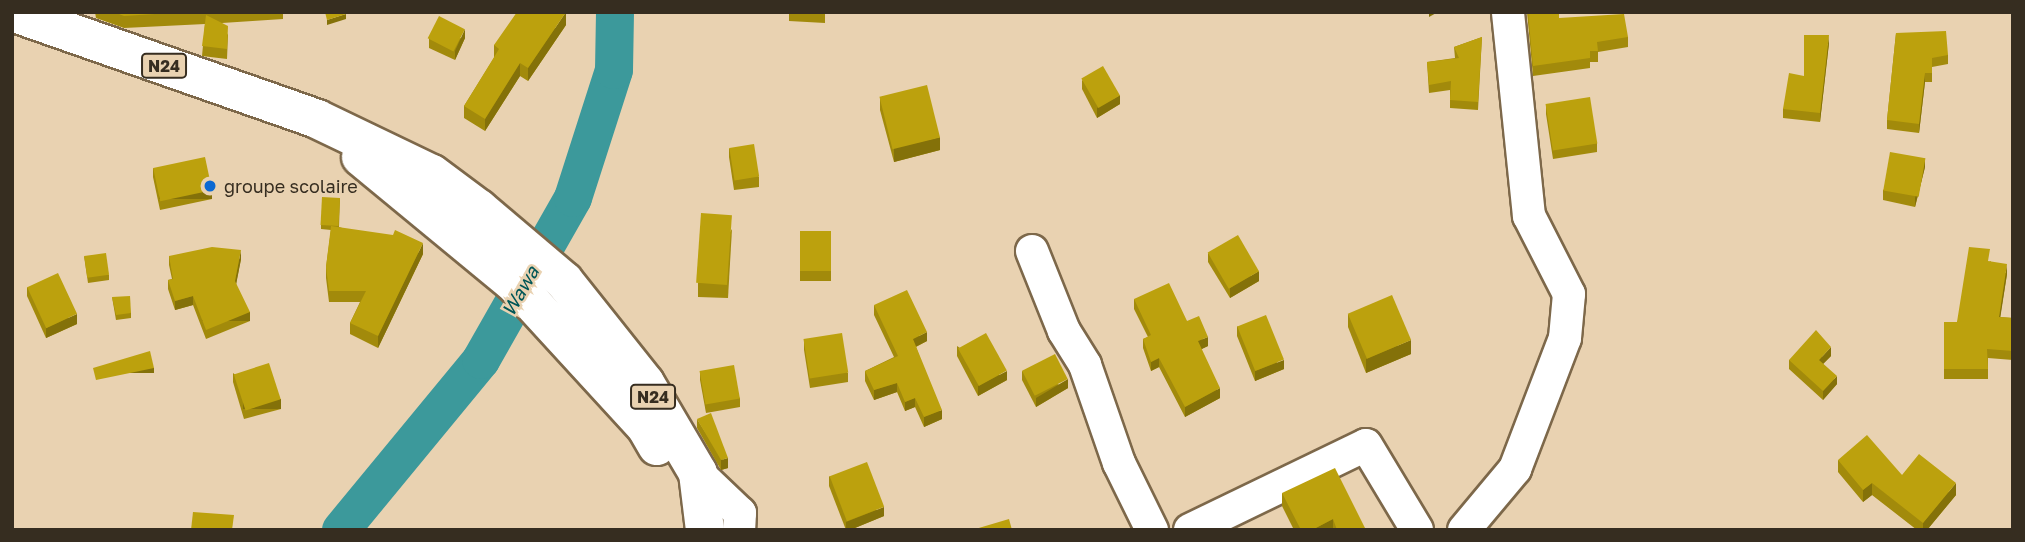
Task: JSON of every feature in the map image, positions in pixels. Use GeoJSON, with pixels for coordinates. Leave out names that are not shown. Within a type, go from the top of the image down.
{"type":"FeatureCollection","features":[{"type":"Feature","properties":{"kind":"main road","name":"N24"},"geometry":{"type":"LineString","coordinates":[[12,12],[317,120],[432,174],[522,268],[544,312],[646,427],[704,530]]}},
{"type":"Feature","properties":{"kind":"main road","name":"N24"},"geometry":{"type":"LineString","coordinates":[[522,268],[564,281],[645,383],[698,473],[704,530]]}},
{"type":"Feature","properties":{"kind":"street"},"geometry":{"type":"LineString","coordinates":[[1464,530],[1515,469],[1565,338],[1569,293],[1530,216],[1508,12]]}},
{"type":"Feature","properties":{"kind":"street"},"geometry":{"type":"LineString","coordinates":[[1032,251],[1064,331],[1085,365],[1119,463],[1152,530]]}},
{"type":"Feature","properties":{"kind":"street"},"geometry":{"type":"LineString","coordinates":[[1190,530],[1366,445],[1417,530]]}},
{"type":"Feature","properties":{"kind":"street"},"geometry":{"type":"LineString","coordinates":[[698,473],[740,513],[739,530]]}},
{"type":"Feature","properties":{"kind":"building"},"geometry":{"type":"Polygon","coordinates":[[[114,12],[186,12],[124,16],[114,12]]]}},
{"type":"Feature","properties":{"kind":"building"},"geometry":{"type":"Polygon","coordinates":[[[325,12],[346,12],[346,14],[327,20],[325,12]]]}},
{"type":"Feature","properties":{"kind":"building"},"geometry":{"type":"Polygon","coordinates":[[[517,12],[566,12],[528,68],[520,63],[485,119],[464,106],[499,49],[494,45],[517,12]]]}},
{"type":"Feature","properties":{"kind":"building"},"geometry":{"type":"Polygon","coordinates":[[[1528,12],[1559,12],[1559,18],[1624,14],[1628,37],[1597,42],[1598,51],[1590,51],[1590,58],[1533,66],[1528,12]]]}},
{"type":"Feature","properties":{"kind":"building"},"geometry":{"type":"Polygon","coordinates":[[[206,15],[228,26],[227,49],[202,46],[206,15]]]}},
{"type":"Feature","properties":{"kind":"building"},"geometry":{"type":"Polygon","coordinates":[[[439,16],[465,29],[453,51],[428,38],[439,16]]]}},
{"type":"Feature","properties":{"kind":"building"},"geometry":{"type":"Polygon","coordinates":[[[1946,31],[1948,55],[1932,58],[1932,73],[1925,73],[1919,124],[1887,120],[1896,33],[1946,31]]]}},
{"type":"Feature","properties":{"kind":"building"},"geometry":{"type":"Polygon","coordinates":[[[1804,35],[1829,35],[1820,113],[1783,109],[1789,73],[1804,76],[1804,35]]]}},
{"type":"Feature","properties":{"kind":"building"},"geometry":{"type":"Polygon","coordinates":[[[1482,37],[1478,102],[1450,100],[1451,81],[1429,85],[1427,62],[1459,58],[1454,47],[1482,37]]]}},
{"type":"Feature","properties":{"kind":"building"},"geometry":{"type":"Polygon","coordinates":[[[1103,66],[1120,95],[1098,108],[1081,78],[1103,66]]]}},
{"type":"Feature","properties":{"kind":"building"},"geometry":{"type":"Polygon","coordinates":[[[927,85],[940,137],[893,149],[879,97],[927,85]]]}},
{"type":"Feature","properties":{"kind":"building"},"geometry":{"type":"Polygon","coordinates":[[[1590,97],[1597,143],[1553,150],[1546,104],[1590,97]]]}},
{"type":"Feature","properties":{"kind":"building"},"geometry":{"type":"Polygon","coordinates":[[[754,144],[759,177],[734,181],[729,148],[754,144]]]}},
{"type":"Feature","properties":{"kind":"building"},"geometry":{"type":"Polygon","coordinates":[[[1890,152],[1925,158],[1919,197],[1883,190],[1890,152]]]}},
{"type":"Feature","properties":{"kind":"building"},"geometry":{"type":"Polygon","coordinates":[[[205,157],[212,190],[160,201],[153,168],[205,157]]]}},
{"type":"Feature","properties":{"kind":"building"},"geometry":{"type":"Polygon","coordinates":[[[322,197],[340,198],[339,226],[321,225],[322,197]]]}},
{"type":"Feature","properties":{"kind":"building"},"geometry":{"type":"Polygon","coordinates":[[[701,213],[732,215],[727,285],[696,283],[701,213]]]}},
{"type":"Feature","properties":{"kind":"building"},"geometry":{"type":"Polygon","coordinates":[[[331,226],[393,235],[395,230],[423,243],[378,336],[350,323],[366,291],[329,291],[326,267],[331,226]]]}},
{"type":"Feature","properties":{"kind":"building"},"geometry":{"type":"Polygon","coordinates":[[[800,231],[831,231],[831,271],[800,271],[800,231]]]}},
{"type":"Feature","properties":{"kind":"building"},"geometry":{"type":"Polygon","coordinates":[[[1238,235],[1259,271],[1229,289],[1208,252],[1238,235]]]}},
{"type":"Feature","properties":{"kind":"building"},"geometry":{"type":"Polygon","coordinates":[[[212,247],[241,250],[235,281],[250,312],[206,330],[193,296],[175,301],[168,280],[173,279],[169,256],[212,247]]]}},
{"type":"Feature","properties":{"kind":"building"},"geometry":{"type":"Polygon","coordinates":[[[1969,247],[1990,249],[1988,261],[2007,264],[1999,317],[2013,318],[2013,351],[1987,349],[1988,369],[1944,369],[1944,322],[1957,322],[1969,247]]]}},
{"type":"Feature","properties":{"kind":"building"},"geometry":{"type":"Polygon","coordinates":[[[106,253],[109,275],[87,278],[84,256],[106,253]]]}},
{"type":"Feature","properties":{"kind":"building"},"geometry":{"type":"Polygon","coordinates":[[[58,273],[77,314],[46,328],[27,287],[58,273]]]}},
{"type":"Feature","properties":{"kind":"building"},"geometry":{"type":"Polygon","coordinates":[[[1169,283],[1187,321],[1199,316],[1208,337],[1198,341],[1220,388],[1185,407],[1159,358],[1151,362],[1143,339],[1151,335],[1134,299],[1169,283]]]}},
{"type":"Feature","properties":{"kind":"building"},"geometry":{"type":"Polygon","coordinates":[[[907,290],[927,332],[913,339],[942,410],[924,417],[915,398],[905,402],[897,383],[874,390],[865,371],[898,356],[874,305],[907,290]]]}},
{"type":"Feature","properties":{"kind":"building"},"geometry":{"type":"Polygon","coordinates":[[[1392,295],[1411,340],[1367,359],[1348,314],[1392,295]]]}},
{"type":"Feature","properties":{"kind":"building"},"geometry":{"type":"Polygon","coordinates":[[[130,296],[131,313],[116,315],[112,297],[130,296]]]}},
{"type":"Feature","properties":{"kind":"building"},"geometry":{"type":"Polygon","coordinates":[[[1266,315],[1284,360],[1255,371],[1237,327],[1266,315]]]}},
{"type":"Feature","properties":{"kind":"building"},"geometry":{"type":"Polygon","coordinates":[[[1816,330],[1831,347],[1819,360],[1837,376],[1823,391],[1789,360],[1816,330]]]}},
{"type":"Feature","properties":{"kind":"building"},"geometry":{"type":"Polygon","coordinates":[[[842,333],[848,373],[810,379],[803,339],[842,333]]]}},
{"type":"Feature","properties":{"kind":"building"},"geometry":{"type":"Polygon","coordinates":[[[986,333],[1007,371],[979,386],[958,349],[986,333]]]}},
{"type":"Feature","properties":{"kind":"building"},"geometry":{"type":"Polygon","coordinates":[[[150,351],[154,368],[96,380],[93,368],[150,351]]]}},
{"type":"Feature","properties":{"kind":"building"},"geometry":{"type":"Polygon","coordinates":[[[1055,354],[1068,379],[1035,396],[1022,371],[1055,354]]]}},
{"type":"Feature","properties":{"kind":"building"},"geometry":{"type":"Polygon","coordinates":[[[269,363],[281,399],[246,411],[234,374],[269,363]]]}},
{"type":"Feature","properties":{"kind":"building"},"geometry":{"type":"Polygon","coordinates":[[[734,365],[740,398],[705,405],[700,371],[734,365]]]}},
{"type":"Feature","properties":{"kind":"building"},"geometry":{"type":"Polygon","coordinates":[[[711,413],[728,458],[721,460],[697,419],[711,413]]]}},
{"type":"Feature","properties":{"kind":"building"},"geometry":{"type":"Polygon","coordinates":[[[1867,435],[1902,475],[1919,454],[1956,483],[1923,523],[1872,483],[1863,490],[1838,460],[1867,435]]]}},
{"type":"Feature","properties":{"kind":"building"},"geometry":{"type":"Polygon","coordinates":[[[867,462],[884,507],[847,521],[830,476],[867,462]]]}},
{"type":"Feature","properties":{"kind":"building"},"geometry":{"type":"Polygon","coordinates":[[[1335,468],[1366,530],[1337,530],[1333,519],[1312,530],[1301,530],[1282,493],[1335,468]]]}},
{"type":"Feature","properties":{"kind":"building"},"geometry":{"type":"Polygon","coordinates":[[[193,512],[234,515],[232,530],[191,530],[193,512]]]}},
{"type":"Feature","properties":{"kind":"building"},"geometry":{"type":"Polygon","coordinates":[[[1009,519],[1012,530],[972,530],[1009,519]]]}},
{"type":"Feature","properties":{"kind":"waterway","name":"Wawa"},"geometry":{"type":"LineString","coordinates":[[341,530],[481,360],[573,198],[614,70],[615,12]]}},
{"type":"Feature","properties":{"kind":"place","name":"groupe scolaire"},"geometry":{"type":"Point","coordinates":[210,186]}}]}
